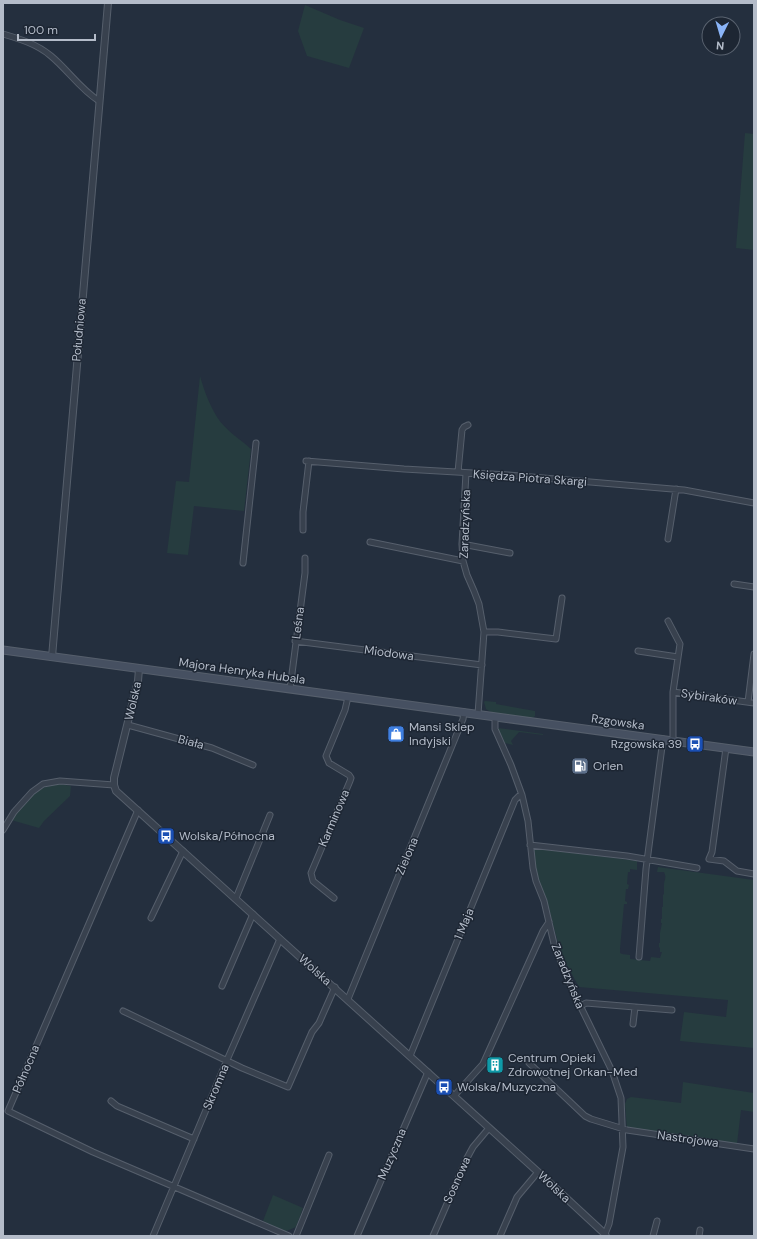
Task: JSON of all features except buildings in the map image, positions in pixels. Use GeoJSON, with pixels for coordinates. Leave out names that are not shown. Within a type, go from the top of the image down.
{"type":"FeatureCollection","features":[{"type":"Feature","properties":{"kind":"main road","name":"Majora Henryka Hubala"},"geometry":{"type":"LineString","coordinates":[[3,650],[478,714]]}},
{"type":"Feature","properties":{"kind":"main road","name":"Rzgowska"},"geometry":{"type":"LineString","coordinates":[[478,714],[754,752]]}},
{"type":"Feature","properties":{"kind":"street","name":"Południowa"},"geometry":{"type":"LineString","coordinates":[[52,657],[108,3]]}},
{"type":"Feature","properties":{"kind":"street"},"geometry":{"type":"LineString","coordinates":[[3,34],[26,41],[51,56],[99,101]]}},
{"type":"Feature","properties":{"kind":"street"},"geometry":{"type":"LineString","coordinates":[[458,472],[462,430],[468,425]]}},
{"type":"Feature","properties":{"kind":"street"},"geometry":{"type":"LineString","coordinates":[[243,563],[256,443]]}},
{"type":"Feature","properties":{"kind":"street","name":"Księdza Piotra Skargi"},"geometry":{"type":"LineString","coordinates":[[303,530],[307,461],[676,490],[754,503]]}},
{"type":"Feature","properties":{"kind":"street","name":"Zaradzyńska"},"geometry":{"type":"LineString","coordinates":[[466,473],[462,544],[463,561],[466,574],[479,604],[484,632],[478,714]]}},
{"type":"Feature","properties":{"kind":"street"},"geometry":{"type":"LineString","coordinates":[[668,539],[676,490]]}},
{"type":"Feature","properties":{"kind":"street"},"geometry":{"type":"LineString","coordinates":[[370,542],[463,561]]}},
{"type":"Feature","properties":{"kind":"street"},"geometry":{"type":"LineString","coordinates":[[462,544],[510,553]]}},
{"type":"Feature","properties":{"kind":"street","name":"Leśna"},"geometry":{"type":"LineString","coordinates":[[290,689],[305,573],[305,558]]}},
{"type":"Feature","properties":{"kind":"street"},"geometry":{"type":"LineString","coordinates":[[734,584],[754,587]]}},
{"type":"Feature","properties":{"kind":"street"},"geometry":{"type":"LineString","coordinates":[[484,632],[498,632],[556,639],[562,598]]}},
{"type":"Feature","properties":{"kind":"street","name":"Sybiraków"},"geometry":{"type":"LineString","coordinates":[[668,621],[680,644],[673,692],[754,703]]}},
{"type":"Feature","properties":{"kind":"street","name":"Miodowa"},"geometry":{"type":"LineString","coordinates":[[296,641],[482,665]]}},
{"type":"Feature","properties":{"kind":"street"},"geometry":{"type":"LineString","coordinates":[[638,651],[678,657]]}},
{"type":"Feature","properties":{"kind":"street","name":"Sybiraków"},"geometry":{"type":"LineString","coordinates":[[748,702],[754,654]]}},
{"type":"Feature","properties":{"kind":"street","name":"Wolska"},"geometry":{"type":"LineString","coordinates":[[139,668],[138,681],[114,785],[116,791],[335,987],[605,1235]]}},
{"type":"Feature","properties":{"kind":"street"},"geometry":{"type":"LineString","coordinates":[[673,692],[673,741]]}},
{"type":"Feature","properties":{"kind":"street","name":"Karminowa"},"geometry":{"type":"LineString","coordinates":[[334,898],[315,882],[311,873],[351,778],[348,773],[328,763],[326,756],[345,710],[348,697]]}},
{"type":"Feature","properties":{"kind":"street","name":"Zielona"},"geometry":{"type":"LineString","coordinates":[[348,999],[463,719],[464,712]]}},
{"type":"Feature","properties":{"kind":"street","name":"Zaradzyńska"},"geometry":{"type":"LineString","coordinates":[[495,717],[494,729],[522,795],[528,821],[536,881],[544,901],[555,948],[580,1006],[612,1071],[621,1098],[623,1148],[609,1224],[605,1235]]}},
{"type":"Feature","properties":{"kind":"street","name":"Biała"},"geometry":{"type":"LineString","coordinates":[[128,725],[212,748],[253,765]]}},
{"type":"Feature","properties":{"kind":"street"},"geometry":{"type":"LineString","coordinates":[[639,957],[647,860],[663,739]]}},
{"type":"Feature","properties":{"kind":"street"},"geometry":{"type":"LineString","coordinates":[[726,748],[712,850],[709,859],[724,860],[737,871],[754,874]]}},
{"type":"Feature","properties":{"kind":"street"},"geometry":{"type":"LineString","coordinates":[[3,830],[14,812],[32,792],[43,784],[60,781],[114,785]]}},
{"type":"Feature","properties":{"kind":"street","name":"1 Maja"},"geometry":{"type":"LineString","coordinates":[[410,1056],[515,800],[518,796],[522,795]]}},
{"type":"Feature","properties":{"kind":"street","name":"Północna"},"geometry":{"type":"LineString","coordinates":[[138,810],[5,1110],[80,1146],[290,1236]]}},
{"type":"Feature","properties":{"kind":"street"},"geometry":{"type":"LineString","coordinates":[[236,898],[270,815]]}},
{"type":"Feature","properties":{"kind":"street"},"geometry":{"type":"LineString","coordinates":[[530,845],[697,868]]}},
{"type":"Feature","properties":{"kind":"street"},"geometry":{"type":"LineString","coordinates":[[151,918],[183,851]]}},
{"type":"Feature","properties":{"kind":"street"},"geometry":{"type":"LineString","coordinates":[[222,986],[253,914]]}},
{"type":"Feature","properties":{"kind":"street"},"geometry":{"type":"LineString","coordinates":[[454,1096],[482,1064],[543,931],[549,922]]}},
{"type":"Feature","properties":{"kind":"street","name":"Skromna"},"geometry":{"type":"LineString","coordinates":[[153,1236],[280,939]]}},
{"type":"Feature","properties":{"kind":"street"},"geometry":{"type":"LineString","coordinates":[[123,1011],[288,1087],[312,1032],[318,1023],[335,987]]}},
{"type":"Feature","properties":{"kind":"street"},"geometry":{"type":"LineString","coordinates":[[580,1006],[586,1003],[672,1010]]}},
{"type":"Feature","properties":{"kind":"street"},"geometry":{"type":"LineString","coordinates":[[633,1024],[634,1007]]}},
{"type":"Feature","properties":{"kind":"street","name":"Nastrojowa"},"geometry":{"type":"LineString","coordinates":[[528,1063],[585,1116],[623,1129],[754,1149]]}},
{"type":"Feature","properties":{"kind":"street","name":"Muzyczna"},"geometry":{"type":"LineString","coordinates":[[358,1236],[428,1072]]}},
{"type":"Feature","properties":{"kind":"street"},"geometry":{"type":"LineString","coordinates":[[111,1101],[117,1106],[194,1139]]}},
{"type":"Feature","properties":{"kind":"street","name":"Sosnowa"},"geometry":{"type":"LineString","coordinates":[[433,1236],[467,1158],[473,1147],[488,1128]]}},
{"type":"Feature","properties":{"kind":"street"},"geometry":{"type":"LineString","coordinates":[[296,1236],[330,1155]]}},
{"type":"Feature","properties":{"kind":"street"},"geometry":{"type":"LineString","coordinates":[[500,1236],[517,1197],[538,1172]]}},
{"type":"Feature","properties":{"kind":"street"},"geometry":{"type":"LineString","coordinates":[[653,1236],[657,1221]]}},
{"type":"Feature","properties":{"kind":"street"},"geometry":{"type":"LineString","coordinates":[[699,1236],[700,1230]]}},
{"type":"Feature","properties":{"kind":"green space"},"geometry":{"type":"Polygon","coordinates":[[[305,5],[340,20],[364,28],[349,68],[307,56],[298,31],[305,5]]]}},
{"type":"Feature","properties":{"kind":"green space"},"geometry":{"type":"Polygon","coordinates":[[[745,133],[754,134],[754,250],[736,248],[745,133]]]}},
{"type":"Feature","properties":{"kind":"green space"},"geometry":{"type":"Polygon","coordinates":[[[200,376],[207,397],[220,422],[251,449],[244,511],[194,506],[188,555],[167,553],[176,481],[189,482],[200,376]]]}},
{"type":"Feature","properties":{"kind":"green space"},"geometry":{"type":"Polygon","coordinates":[[[485,701],[535,711],[535,716],[532,718],[491,712],[486,709],[485,701]]]}},
{"type":"Feature","properties":{"kind":"green space"},"geometry":{"type":"Polygon","coordinates":[[[498,728],[543,735],[519,732],[511,741],[513,745],[505,743],[498,731],[498,728]]]}},
{"type":"Feature","properties":{"kind":"green space"},"geometry":{"type":"Polygon","coordinates":[[[60,784],[71,786],[70,796],[44,821],[39,828],[11,820],[37,791],[51,785],[60,784]]]}},
{"type":"Feature","properties":{"kind":"green space"},"geometry":{"type":"Polygon","coordinates":[[[538,848],[637,861],[637,870],[630,869],[630,872],[628,872],[627,884],[629,885],[628,889],[626,889],[625,901],[627,904],[624,904],[620,949],[620,953],[630,955],[630,959],[650,961],[651,957],[660,958],[662,952],[660,952],[659,943],[662,923],[661,919],[665,876],[664,872],[657,872],[658,867],[754,880],[754,1048],[680,1041],[684,1012],[726,1017],[728,1000],[579,987],[563,958],[548,905],[535,871],[533,849],[538,848]]]}},
{"type":"Feature","properties":{"kind":"green space"},"geometry":{"type":"Polygon","coordinates":[[[683,1082],[754,1093],[754,1112],[741,1110],[737,1144],[627,1129],[625,1104],[627,1099],[631,1097],[681,1103],[683,1082]]]}},
{"type":"Feature","properties":{"kind":"green space"},"geometry":{"type":"Polygon","coordinates":[[[273,1195],[303,1208],[296,1227],[284,1232],[263,1221],[273,1195]]]}},
{"type":"Feature","properties":{"kind":"place","name":"Mansi Sklep Indyjski"},"geometry":{"type":"Point","coordinates":[396,734]}},
{"type":"Feature","properties":{"kind":"place","name":"Rzgowska 39"},"geometry":{"type":"Point","coordinates":[695,744]}},
{"type":"Feature","properties":{"kind":"place","name":"Orlen"},"geometry":{"type":"Point","coordinates":[580,766]}},
{"type":"Feature","properties":{"kind":"place","name":"Wolska/Północna"},"geometry":{"type":"Point","coordinates":[166,836]}},
{"type":"Feature","properties":{"kind":"place","name":"Centrum Opieki Zdrowotnej Orkan-Med"},"geometry":{"type":"Point","coordinates":[495,1065]}},
{"type":"Feature","properties":{"kind":"place","name":"Wolska/Muzyczna"},"geometry":{"type":"Point","coordinates":[444,1087]}}]}
